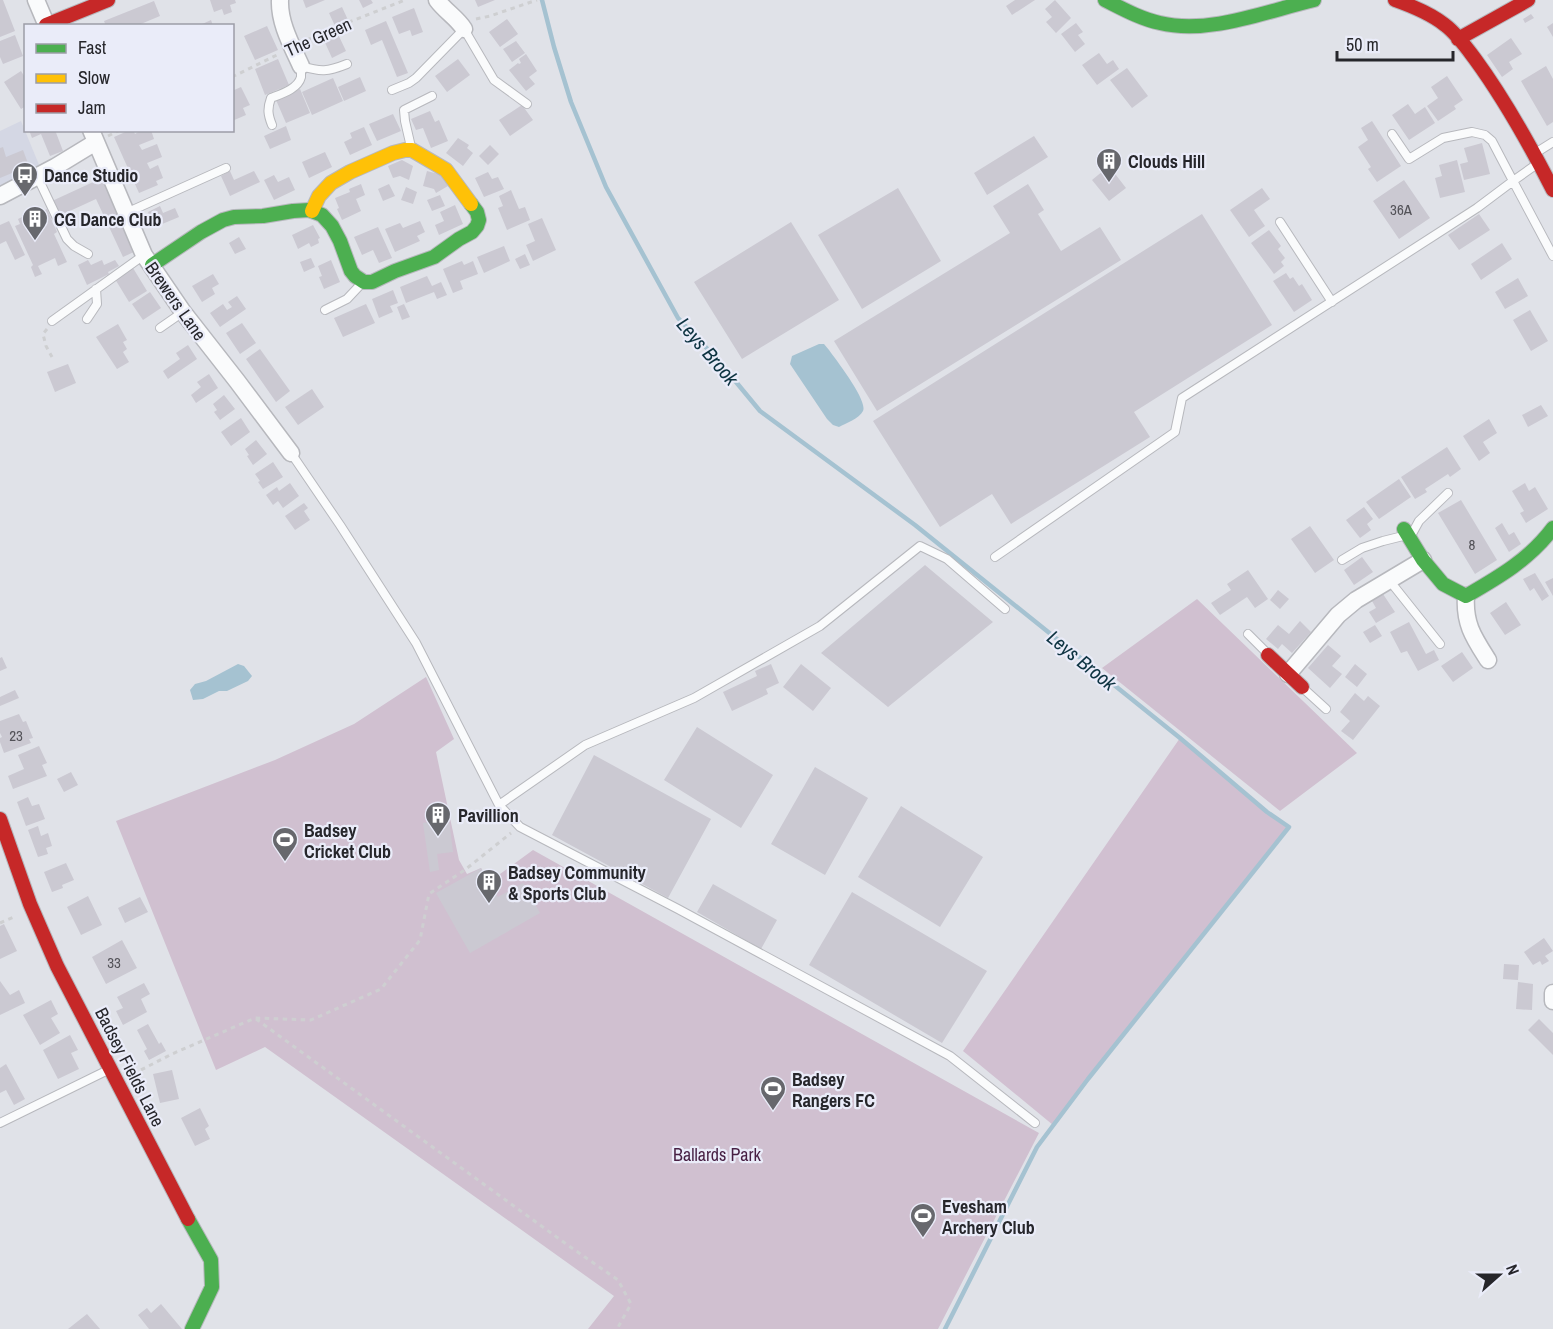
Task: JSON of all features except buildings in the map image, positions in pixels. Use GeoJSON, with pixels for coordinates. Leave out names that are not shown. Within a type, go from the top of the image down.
{"type":"FeatureCollection","features":[{"type":"Feature","properties":{"kind":"street"},"geometry":{"type":"LineString","coordinates":[[36,0],[46,24]]}},
{"type":"Feature","properties":{"kind":"street"},"geometry":{"type":"LineString","coordinates":[[48,24],[108,0]]}},
{"type":"Feature","properties":{"kind":"street"},"geometry":{"type":"LineString","coordinates":[[279,0],[282,20],[301,66]]}},
{"type":"Feature","properties":{"kind":"street"},"geometry":{"type":"LineString","coordinates":[[437,0],[462,26]]}},
{"type":"Feature","properties":{"kind":"street"},"geometry":{"type":"LineString","coordinates":[[1105,0],[1149,20],[1182,26],[1225,22],[1314,0]]}},
{"type":"Feature","properties":{"kind":"street"},"geometry":{"type":"LineString","coordinates":[[1395,0],[1424,11],[1442,22],[1458,39],[1497,91],[1537,158],[1553,190]]}},
{"type":"Feature","properties":{"kind":"street"},"geometry":{"type":"LineString","coordinates":[[1458,39],[1528,0]]}},
{"type":"Feature","properties":{"kind":"street"},"geometry":{"type":"LineString","coordinates":[[0,195],[36,176],[93,136]]}},
{"type":"Feature","properties":{"kind":"street","name":"Brewers Lane"},"geometry":{"type":"LineString","coordinates":[[93,136],[148,260],[183,312],[291,453]]}},
{"type":"Feature","properties":{"kind":"street"},"geometry":{"type":"LineString","coordinates":[[148,260],[219,221],[233,217],[312,211],[321,215],[338,235],[351,272],[364,282],[372,282],[434,256],[472,232],[479,220],[477,212],[446,170],[412,150],[393,153],[350,172],[332,183],[319,196],[312,211]]}},
{"type":"Feature","properties":{"kind":"street"},"geometry":{"type":"LineString","coordinates":[[1466,597],[1525,560],[1544,542],[1553,528]]}},
{"type":"Feature","properties":{"kind":"street"},"geometry":{"type":"LineString","coordinates":[[1405,532],[1423,561],[1443,584],[1466,597]]}},
{"type":"Feature","properties":{"kind":"street"},"geometry":{"type":"LineString","coordinates":[[1288,674],[1338,615],[1356,600],[1423,561]]}},
{"type":"Feature","properties":{"kind":"street"},"geometry":{"type":"LineString","coordinates":[[1466,597],[1465,608],[1470,631],[1488,660]]}},
{"type":"Feature","properties":{"kind":"street"},"geometry":{"type":"LineString","coordinates":[[1268,655],[1302,687]]}},
{"type":"Feature","properties":{"kind":"street","name":"Badsey Fields Lane"},"geometry":{"type":"LineString","coordinates":[[0,819],[30,904],[57,966],[211,1260],[212,1287],[192,1329]]}},
{"type":"Feature","properties":{"kind":"street"},"geometry":{"type":"LineString","coordinates":[[1553,993],[1553,1001]]}},
{"type":"Feature","properties":{"kind":"lane"},"geometry":{"type":"LineString","coordinates":[[392,90],[416,78],[462,26],[494,80],[527,104]]}},
{"type":"Feature","properties":{"kind":"lane"},"geometry":{"type":"LineString","coordinates":[[272,125],[268,116],[271,98],[297,84],[301,77],[301,66],[321,71],[332,70],[347,64]]}},
{"type":"Feature","properties":{"kind":"lane"},"geometry":{"type":"LineString","coordinates":[[412,150],[404,110],[432,96]]}},
{"type":"Feature","properties":{"kind":"lane"},"geometry":{"type":"LineString","coordinates":[[1392,134],[1409,159],[1443,138],[1472,132],[1485,135],[1492,141],[1553,256]]}},
{"type":"Feature","properties":{"kind":"lane"},"geometry":{"type":"LineString","coordinates":[[995,557],[1175,432],[1182,398],[1477,208],[1513,181],[1553,142]]}},
{"type":"Feature","properties":{"kind":"lane"},"geometry":{"type":"LineString","coordinates":[[126,213],[226,168]]}},
{"type":"Feature","properties":{"kind":"lane"},"geometry":{"type":"LineString","coordinates":[[36,176],[67,239],[88,254]]}},
{"type":"Feature","properties":{"kind":"lane"},"geometry":{"type":"LineString","coordinates":[[1280,222],[1332,302]]}},
{"type":"Feature","properties":{"kind":"lane"},"geometry":{"type":"LineString","coordinates":[[52,321],[96,289],[148,260]]}},
{"type":"Feature","properties":{"kind":"lane"},"geometry":{"type":"LineString","coordinates":[[325,310],[347,299],[364,282]]}},
{"type":"Feature","properties":{"kind":"lane"},"geometry":{"type":"LineString","coordinates":[[87,319],[97,304],[96,289]]}},
{"type":"Feature","properties":{"kind":"lane"},"geometry":{"type":"LineString","coordinates":[[160,328],[183,312]]}},
{"type":"Feature","properties":{"kind":"lane"},"geometry":{"type":"LineString","coordinates":[[291,453],[416,643],[500,805],[520,827],[688,914],[950,1056],[1035,1124]]}},
{"type":"Feature","properties":{"kind":"lane"},"geometry":{"type":"LineString","coordinates":[[1342,560],[1362,548],[1405,532],[1413,532],[1419,521],[1448,493]]}},
{"type":"Feature","properties":{"kind":"lane"},"geometry":{"type":"LineString","coordinates":[[500,805],[585,745],[694,698],[820,626],[920,546],[947,559],[1005,609]]}},
{"type":"Feature","properties":{"kind":"lane"},"geometry":{"type":"LineString","coordinates":[[1389,580],[1440,644]]}},
{"type":"Feature","properties":{"kind":"lane"},"geometry":{"type":"LineString","coordinates":[[1248,634],[1268,655]]}},
{"type":"Feature","properties":{"kind":"lane"},"geometry":{"type":"LineString","coordinates":[[1302,687],[1326,709]]}},
{"type":"Feature","properties":{"kind":"lane"},"geometry":{"type":"LineString","coordinates":[[0,1123],[111,1068]]}},
{"type":"Feature","properties":{"kind":"path","name":"The Green"},"geometry":{"type":"LineString","coordinates":[[234,76],[324,32],[405,0]]}},
{"type":"Feature","properties":{"kind":"path"},"geometry":{"type":"LineString","coordinates":[[462,26],[537,0]]}},
{"type":"Feature","properties":{"kind":"path"},"geometry":{"type":"LineString","coordinates":[[52,321],[43,334],[52,357]]}},
{"type":"Feature","properties":{"kind":"path"},"geometry":{"type":"LineString","coordinates":[[118,1082],[172,1054],[255,1018],[311,1020],[381,988],[420,940],[429,894],[466,869],[520,827]]}},
{"type":"Feature","properties":{"kind":"path"},"geometry":{"type":"LineString","coordinates":[[255,1018],[618,1280],[631,1304],[617,1329]]}},
{"type":"Feature","properties":{"kind":"shaded area"},"geometry":{"type":"Polygon","coordinates":[[[21,121],[42,172],[3,192],[0,185],[0,131],[21,121]]]}},
{"type":"Feature","properties":{"kind":"shaded area"},"geometry":{"type":"Polygon","coordinates":[[[1180,738],[1267,812],[1289,827],[1053,1125],[963,1051],[1180,738]]]}},
{"type":"Feature","properties":{"kind":"green space"},"geometry":{"type":"Polygon","coordinates":[[[1197,599],[1357,753],[1280,811],[1102,668],[1197,599]]]}},
{"type":"Feature","properties":{"kind":"green space","name":"Ballards Park"},"geometry":{"type":"Polygon","coordinates":[[[426,677],[454,739],[436,752],[459,860],[467,874],[481,868],[489,882],[533,850],[1039,1133],[938,1329],[588,1329],[614,1296],[265,1047],[216,1070],[116,821],[275,760],[354,724],[426,677]]]}},
{"type":"Feature","properties":{"kind":"water"},"geometry":{"type":"Polygon","coordinates":[[[824,344],[838,363],[857,390],[863,406],[863,411],[859,416],[839,427],[827,419],[790,364],[792,356],[824,344]]]}},
{"type":"Feature","properties":{"kind":"water"},"geometry":{"type":"Polygon","coordinates":[[[238,664],[244,666],[252,676],[248,681],[227,691],[219,691],[203,699],[193,700],[190,690],[195,684],[206,681],[238,664]]]}},
{"type":"Feature","properties":{"kind":"waterway","name":"Leys Brook"},"geometry":{"type":"LineString","coordinates":[[542,0],[571,102],[606,187],[678,318],[717,359],[760,411],[915,525],[1180,738],[1267,812],[1289,827],[1088,1079],[1037,1147],[945,1329]]}},
{"type":"Feature","properties":{"kind":"traffic: fast"},"geometry":{"type":"LineString","coordinates":[[1105,0],[1153,21],[1179,26],[1218,24],[1314,0]]}},
{"type":"Feature","properties":{"kind":"traffic: fast"},"geometry":{"type":"LineString","coordinates":[[152,265],[223,220],[309,210],[322,215],[332,226],[355,276],[364,282],[372,282],[434,257],[472,232],[479,220],[471,204]]}},
{"type":"Feature","properties":{"kind":"traffic: fast"},"geometry":{"type":"LineString","coordinates":[[1404,529],[1423,560],[1443,584],[1466,596],[1524,558],[1553,528]]}},
{"type":"Feature","properties":{"kind":"traffic: fast"},"geometry":{"type":"LineString","coordinates":[[188,1219],[211,1260],[212,1287],[192,1329]]}},
{"type":"Feature","properties":{"kind":"traffic: slow"},"geometry":{"type":"LineString","coordinates":[[312,211],[319,196],[331,183],[350,172],[405,150],[412,150],[446,170],[471,204]]}},
{"type":"Feature","properties":{"kind":"traffic: jam"},"geometry":{"type":"LineString","coordinates":[[48,24],[108,0]]}},
{"type":"Feature","properties":{"kind":"traffic: jam"},"geometry":{"type":"LineString","coordinates":[[1395,0],[1433,17],[1461,41],[1507,107],[1553,190]]}},
{"type":"Feature","properties":{"kind":"traffic: jam"},"geometry":{"type":"LineString","coordinates":[[1458,39],[1528,0]]}},
{"type":"Feature","properties":{"kind":"traffic: jam"},"geometry":{"type":"LineString","coordinates":[[1268,655],[1302,687]]}},
{"type":"Feature","properties":{"kind":"traffic: jam"},"geometry":{"type":"LineString","coordinates":[[0,819],[30,904],[57,966],[188,1219]]}},
{"type":"Feature","properties":{"kind":"place","name":"Clouds Hill"},"geometry":{"type":"Point","coordinates":[1109,184]}},
{"type":"Feature","properties":{"kind":"place","name":"Dance Studio"},"geometry":{"type":"Point","coordinates":[25,198]}},
{"type":"Feature","properties":{"kind":"place","name":"CG Dance Club"},"geometry":{"type":"Point","coordinates":[35,242]}},
{"type":"Feature","properties":{"kind":"place","name":"Pavillion"},"geometry":{"type":"Point","coordinates":[438,838]}},
{"type":"Feature","properties":{"kind":"place","name":"Badsey Cricket Club"},"geometry":{"type":"Point","coordinates":[285,863]}},
{"type":"Feature","properties":{"kind":"place","name":"Badsey Community & Sports Club"},"geometry":{"type":"Point","coordinates":[489,905]}},
{"type":"Feature","properties":{"kind":"place","name":"Badsey Rangers FC"},"geometry":{"type":"Point","coordinates":[773,1112]}},
{"type":"Feature","properties":{"kind":"place","name":"Evesham Archery Club"},"geometry":{"type":"Point","coordinates":[923,1239]}}]}
